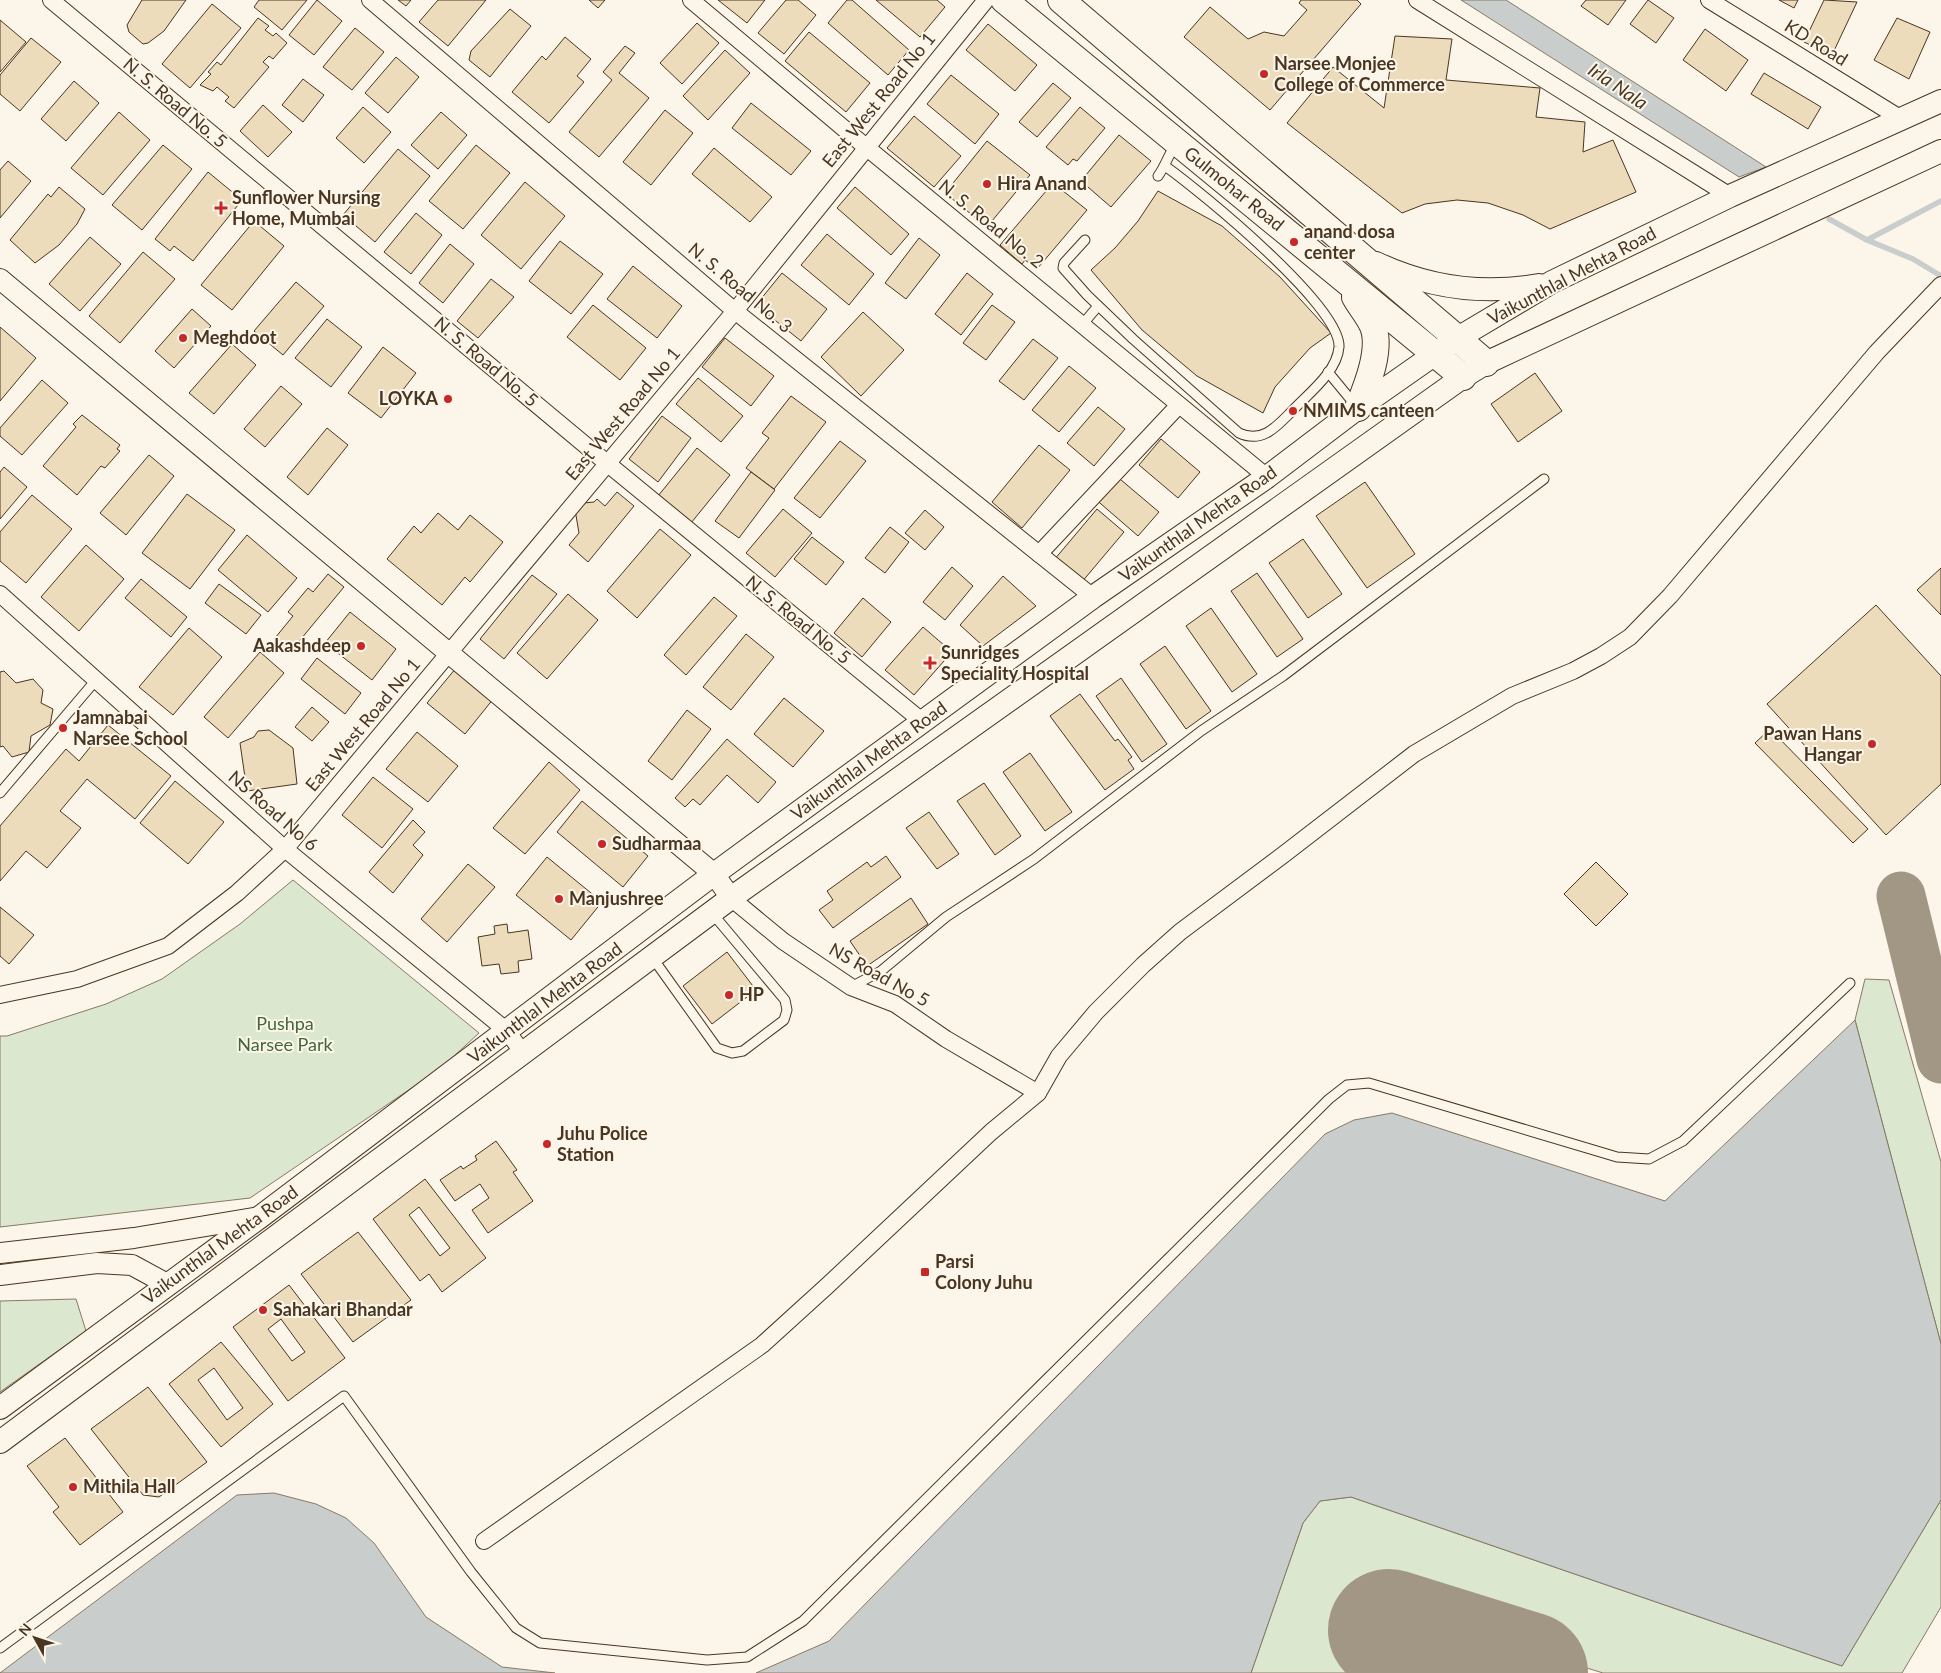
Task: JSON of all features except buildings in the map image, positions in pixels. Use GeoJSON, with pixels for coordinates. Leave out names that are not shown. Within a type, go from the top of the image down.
{"type":"FeatureCollection","features":[{"type":"Feature","properties":{"kind":"main road","name":"Gulmohar Road"},"geometry":{"type":"LineString","coordinates":[[1004,0],[1464,377]]}},
{"type":"Feature","properties":{"kind":"main road","name":"Gulmohar Road"},"geometry":{"type":"LineString","coordinates":[[1061,0],[1486,362]]}},
{"type":"Feature","properties":{"kind":"main road"},"geometry":{"type":"LineString","coordinates":[[1142,114],[1164,88]]}},
{"type":"Feature","properties":{"kind":"main road","name":"Vaikunthlal Mehta Road"},"geometry":{"type":"LineString","coordinates":[[0,1408],[260,1217],[714,874],[1093,597],[1267,477],[1358,408],[1458,338],[1552,282],[1730,196],[1903,120],[1941,101]]}},
{"type":"Feature","properties":{"kind":"main road","name":"Vaikunthlal Mehta Road"},"geometry":{"type":"LineString","coordinates":[[0,1442],[731,898],[1486,362],[1941,151]]}},
{"type":"Feature","properties":{"kind":"main road"},"geometry":{"type":"LineString","coordinates":[[1364,257],[1398,273],[1452,287],[1514,290],[1552,282]]}},
{"type":"Feature","properties":{"kind":"main road"},"geometry":{"type":"LineString","coordinates":[[1344,279],[1373,326],[1375,352],[1367,386],[1358,408]]}},
{"type":"Feature","properties":{"kind":"street","name":"N. S. Road No. 5"},"geometry":{"type":"LineString","coordinates":[[51,0],[608,464],[923,722]]}},
{"type":"Feature","properties":{"kind":"street","name":"N. S. Road No. 3"},"geometry":{"type":"LineString","coordinates":[[370,0],[736,311],[1093,597]]}},
{"type":"Feature","properties":{"kind":"street","name":"N. S. Road No. 2"},"geometry":{"type":"LineString","coordinates":[[691,0],[1179,405],[1229,428],[1267,477]]}},
{"type":"Feature","properties":{"kind":"street","name":"East West Road No 1"},"geometry":{"type":"LineString","coordinates":[[0,995],[77,979],[168,946],[237,892],[285,849],[736,311],[986,0]]}},
{"type":"Feature","properties":{"kind":"street"},"geometry":{"type":"LineString","coordinates":[[1417,0],[1730,196]]}},
{"type":"Feature","properties":{"kind":"street","name":"KD Road"},"geometry":{"type":"LineString","coordinates":[[1709,0],[1903,120]]}},
{"type":"Feature","properties":{"kind":"street"},"geometry":{"type":"LineString","coordinates":[[0,278],[448,654],[714,874],[731,898]]}},
{"type":"Feature","properties":{"kind":"street"},"geometry":{"type":"LineString","coordinates":[[484,1541],[762,1345],[991,1132],[1038,1093],[1059,1056],[1096,1012],[1142,965],[1217,903],[1283,855],[1414,754],[1512,696],[1573,671],[1602,656],[1630,636],[1670,596],[1878,352],[1940,286]]}},
{"type":"Feature","properties":{"kind":"street"},"geometry":{"type":"LineString","coordinates":[[1039,554],[1179,405]]}},
{"type":"Feature","properties":{"kind":"street","name":"NS Road No 6"},"geometry":{"type":"LineString","coordinates":[[0,594],[285,849],[507,1031],[523,1052]]}},
{"type":"Feature","properties":{"kind":"street","name":"NS Road No 5"},"geometry":{"type":"LineString","coordinates":[[731,898],[782,941],[851,987],[896,1004],[946,1039],[1038,1093]]}},
{"type":"Feature","properties":{"kind":"street"},"geometry":{"type":"LineString","coordinates":[[0,1254],[134,1238],[260,1217]]}},
{"type":"Feature","properties":{"kind":"street"},"geometry":{"type":"LineString","coordinates":[[132,1265],[134,1238]]}},
{"type":"Feature","properties":{"kind":"street"},"geometry":{"type":"LineString","coordinates":[[0,1275],[97,1263],[132,1265],[167,1284]]}},
{"type":"Feature","properties":{"kind":"lane"},"geometry":{"type":"LineString","coordinates":[[1158,176],[1165,166],[1168,155],[1177,142]]}},
{"type":"Feature","properties":{"kind":"lane"},"geometry":{"type":"LineString","coordinates":[[1085,240],[1064,263],[1064,268],[1070,278],[1229,428],[1251,438],[1270,433],[1328,372],[1339,347],[1336,332],[1326,314],[1248,234],[1165,166]]}},
{"type":"Feature","properties":{"kind":"lane"},"geometry":{"type":"LineString","coordinates":[[1082,325],[1098,306]]}},
{"type":"Feature","properties":{"kind":"lane"},"geometry":{"type":"LineString","coordinates":[[1328,372],[1358,408]]}},
{"type":"Feature","properties":{"kind":"lane"},"geometry":{"type":"LineString","coordinates":[[851,987],[881,971],[946,917],[1034,859],[1201,731],[1283,676],[1544,479]]}},
{"type":"Feature","properties":{"kind":"lane"},"geometry":{"type":"LineString","coordinates":[[0,793],[96,680]]}},
{"type":"Feature","properties":{"kind":"lane"},"geometry":{"type":"LineString","coordinates":[[652,957],[717,1048],[732,1053],[743,1051],[784,1020],[787,1010],[785,1000],[712,913]]}},
{"type":"Feature","properties":{"kind":"lane"},"geometry":{"type":"LineString","coordinates":[[0,1648],[344,1396],[471,1572],[516,1628],[540,1643],[707,1660],[747,1657],[803,1622],[1328,1099],[1347,1085],[1369,1083],[1617,1157],[1649,1159],[1683,1141],[1850,983]]}},
{"type":"Feature","properties":{"kind":"green space","name":"Pushpa Narsee Park"},"geometry":{"type":"Polygon","coordinates":[[[293,880],[479,1033],[441,1068],[250,1198],[0,1227],[0,1036],[7,1036],[106,1004],[162,979],[240,924],[293,880]]]}},
{"type":"Feature","properties":{"kind":"green space"},"geometry":{"type":"Polygon","coordinates":[[[1865,979],[1889,980],[1941,1162],[1941,1344],[1855,1020],[1865,979]]]}},
{"type":"Feature","properties":{"kind":"green space"},"geometry":{"type":"Polygon","coordinates":[[[76,1299],[86,1331],[0,1392],[0,1301],[76,1299]]]}},
{"type":"Feature","properties":{"kind":"green space"},"geometry":{"type":"Polygon","coordinates":[[[1351,1497],[1842,1666],[1941,1500],[1941,1607],[1902,1673],[1603,1673],[1384,1605],[1366,1660],[1406,1673],[1251,1673],[1303,1523],[1320,1501],[1351,1497]]]}},
{"type":"Feature","properties":{"kind":"water"},"geometry":{"type":"Polygon","coordinates":[[[1461,0],[1506,0],[1766,167],[1739,177],[1461,0]]]}},
{"type":"Feature","properties":{"kind":"water"},"geometry":{"type":"Polygon","coordinates":[[[1855,1020],[1941,1344],[1941,1500],[1842,1666],[1351,1497],[1320,1501],[1303,1523],[1251,1673],[756,1673],[829,1641],[1325,1134],[1354,1120],[1392,1113],[1665,1201],[1855,1020]]]}},
{"type":"Feature","properties":{"kind":"water"},"geometry":{"type":"Polygon","coordinates":[[[274,1493],[316,1504],[346,1518],[374,1543],[426,1617],[502,1667],[555,1673],[0,1673],[237,1495],[274,1493]]]}},
{"type":"Feature","properties":{"kind":"waterway"},"geometry":{"type":"LineString","coordinates":[[1867,240],[1941,201]]}},
{"type":"Feature","properties":{"kind":"waterway","name":"Irla Nala"},"geometry":{"type":"LineString","coordinates":[[1829,219],[1867,240],[1913,259],[1941,276]]}},
{"type":"Feature","properties":{"kind":"taxiway"},"geometry":{"type":"LineString","coordinates":[[1901,896],[1941,1059]]}},
{"type":"Feature","properties":{"kind":"runway"},"geometry":{"type":"LineString","coordinates":[[1389,1630],[1527,1673]]}},
{"type":"Feature","properties":{"kind":"place","name":"Narsee Monjee College of Commerce"},"geometry":{"type":"Point","coordinates":[1264,74]}},
{"type":"Feature","properties":{"kind":"place","name":"Hira Anand"},"geometry":{"type":"Point","coordinates":[987,184]}},
{"type":"Feature","properties":{"kind":"place","name":"Sunflower Nursing Home, Mumbai"},"geometry":{"type":"Point","coordinates":[221,208]}},
{"type":"Feature","properties":{"kind":"place","name":"anand dosa center"},"geometry":{"type":"Point","coordinates":[1294,242]}},
{"type":"Feature","properties":{"kind":"place","name":"Meghdoot"},"geometry":{"type":"Point","coordinates":[183,338]}},
{"type":"Feature","properties":{"kind":"place","name":"LOYKA"},"geometry":{"type":"Point","coordinates":[448,399]}},
{"type":"Feature","properties":{"kind":"place","name":"NMIMS canteen"},"geometry":{"type":"Point","coordinates":[1293,411]}},
{"type":"Feature","properties":{"kind":"place","name":"Aakashdeep"},"geometry":{"type":"Point","coordinates":[361,646]}},
{"type":"Feature","properties":{"kind":"place","name":"Sunridges Speciality Hospital"},"geometry":{"type":"Point","coordinates":[930,663]}},
{"type":"Feature","properties":{"kind":"place","name":"Jamnabai Narsee School"},"geometry":{"type":"Point","coordinates":[63,728]}},
{"type":"Feature","properties":{"kind":"place","name":"Pawan Hans Hangar"},"geometry":{"type":"Point","coordinates":[1872,744]}},
{"type":"Feature","properties":{"kind":"place","name":"Sudharmaa"},"geometry":{"type":"Point","coordinates":[602,844]}},
{"type":"Feature","properties":{"kind":"place","name":"Manjushree"},"geometry":{"type":"Point","coordinates":[559,899]}},
{"type":"Feature","properties":{"kind":"place","name":"HP"},"geometry":{"type":"Point","coordinates":[729,995]}},
{"type":"Feature","properties":{"kind":"place","name":"Juhu Police Station"},"geometry":{"type":"Point","coordinates":[547,1144]}},
{"type":"Feature","properties":{"kind":"place","name":"Parsi Colony Juhu"},"geometry":{"type":"Point","coordinates":[925,1272]}},
{"type":"Feature","properties":{"kind":"place","name":"Sahakari Bhandar"},"geometry":{"type":"Point","coordinates":[263,1310]}},
{"type":"Feature","properties":{"kind":"place","name":"Mithila Hall"},"geometry":{"type":"Point","coordinates":[73,1487]}}]}
